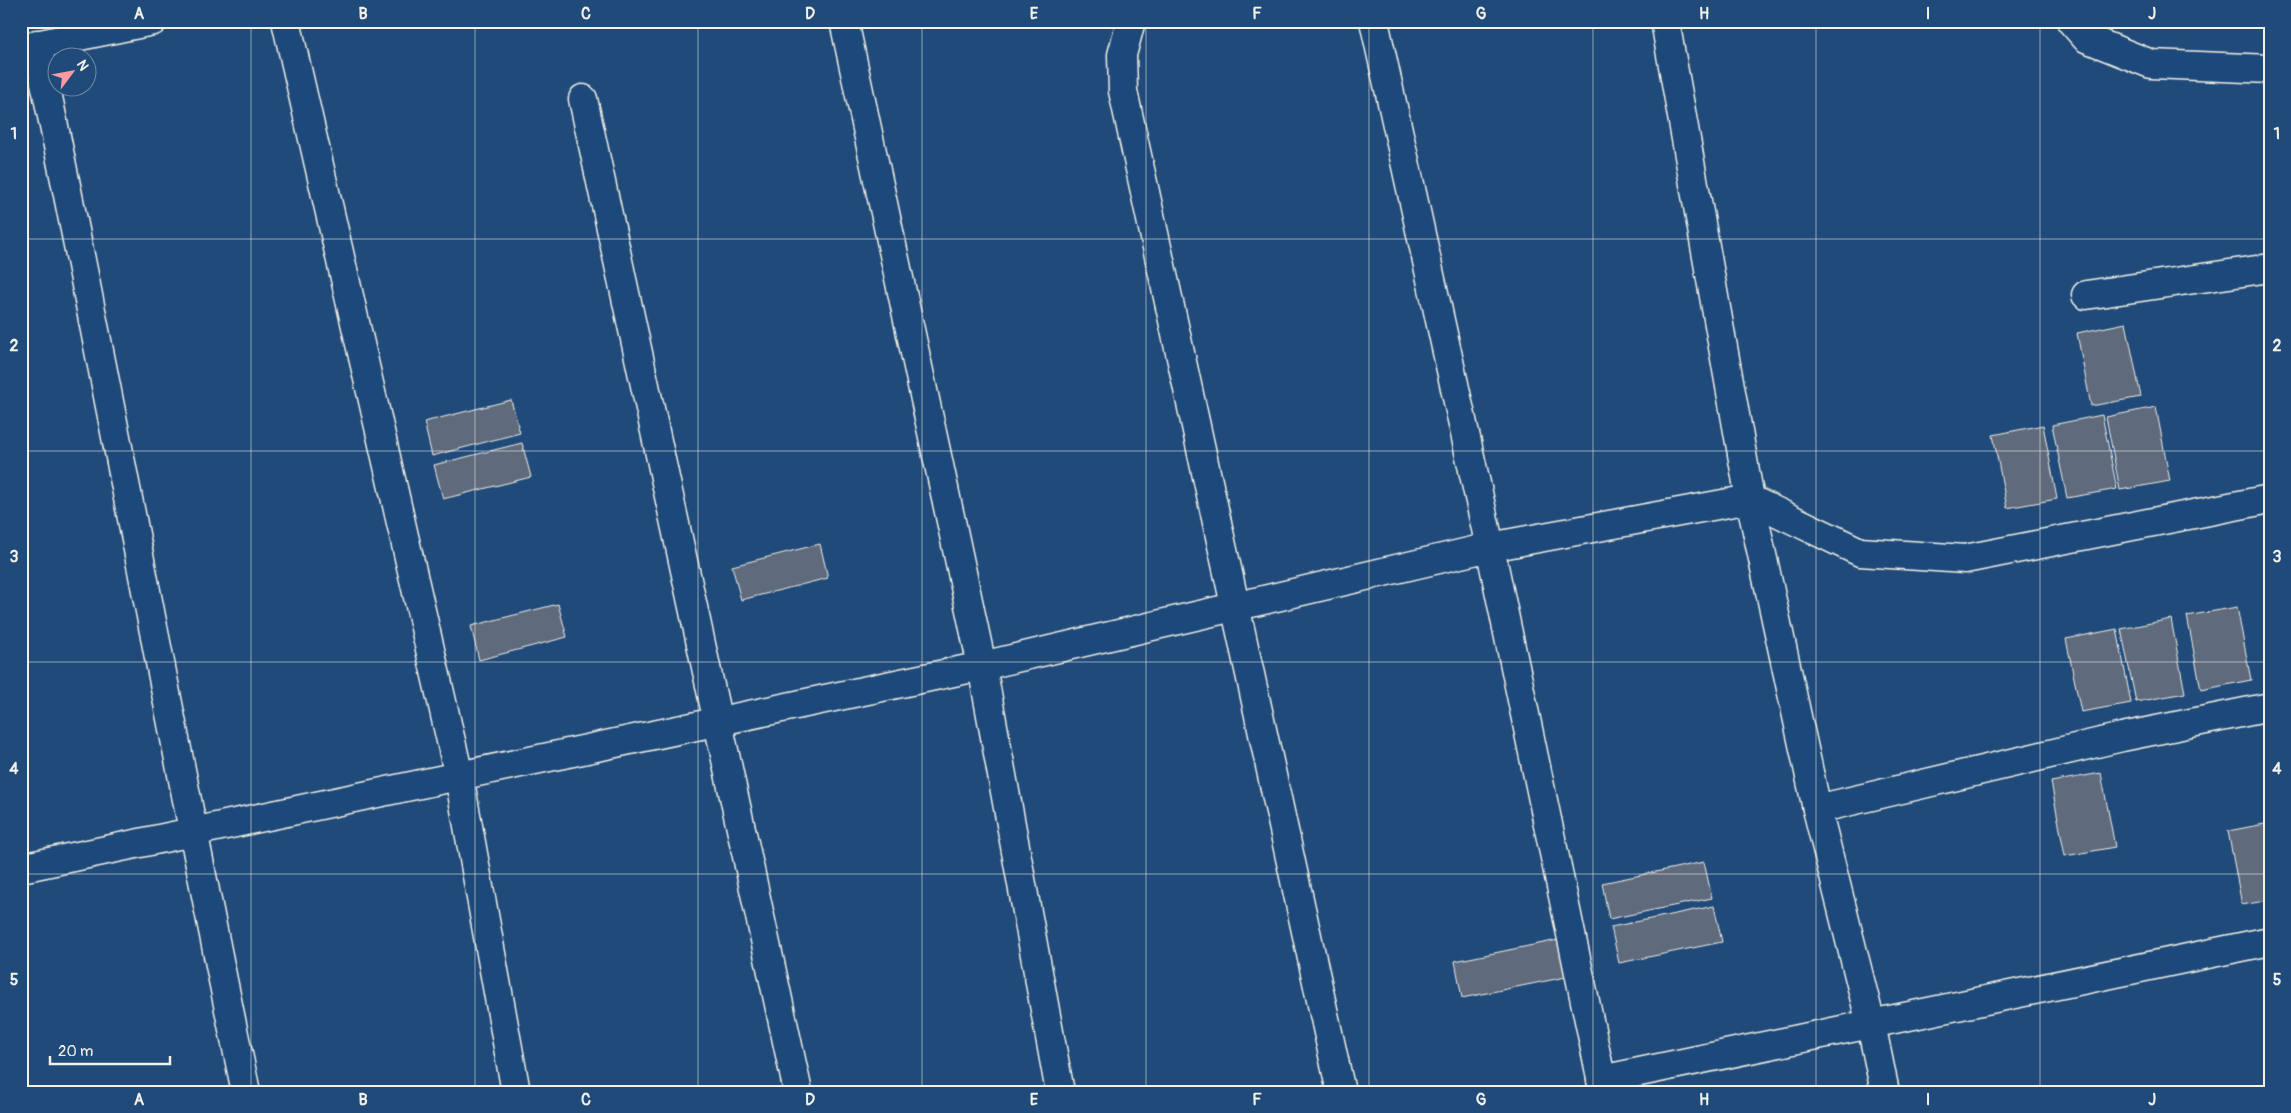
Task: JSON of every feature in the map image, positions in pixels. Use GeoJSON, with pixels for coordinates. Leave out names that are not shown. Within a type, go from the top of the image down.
{"type":"FeatureCollection","features":[{"type":"Feature","properties":{"kind":"street"},"geometry":{"type":"LineString","coordinates":[[153,21],[29,46],[72,209],[192,832],[246,1092]]}},
{"type":"Feature","properties":{"kind":"street"},"geometry":{"type":"LineString","coordinates":[[286,21],[459,776],[516,1092]]}},
{"type":"Feature","properties":{"kind":"street"},"geometry":{"type":"LineString","coordinates":[[844,21],[982,666],[1060,1092]]}},
{"type":"Feature","properties":{"kind":"street"},"geometry":{"type":"LineString","coordinates":[[1131,21],[1122,55],[1123,91],[1152,235],[1236,607],[1341,1092]]}},
{"type":"Feature","properties":{"kind":"street"},"geometry":{"type":"LineString","coordinates":[[1374,21],[1490,548],[1602,1086],[1871,1024],[2270,942]]}},
{"type":"Feature","properties":{"kind":"street"},"geometry":{"type":"LineString","coordinates":[[1665,21],[1750,499],[1817,809],[1871,1024],[1885,1092]]}},
{"type":"Feature","properties":{"kind":"street"},"geometry":{"type":"LineString","coordinates":[[2071,21],[2086,38],[2151,64],[2270,69]]}},
{"type":"Feature","properties":{"kind":"street"},"geometry":{"type":"LineString","coordinates":[[583,98],[798,1092]]}},
{"type":"Feature","properties":{"kind":"street"},"geometry":{"type":"LineString","coordinates":[[2086,294],[2270,268]]}},
{"type":"Feature","properties":{"kind":"street"},"geometry":{"type":"LineString","coordinates":[[21,868],[982,666],[1490,548],[1750,499],[1860,552],[1965,559],[2270,499]]}},
{"type":"Feature","properties":{"kind":"street"},"geometry":{"type":"LineString","coordinates":[[1817,809],[2122,737],[2270,707]]}},
{"type":"Feature","properties":{"kind":"building"},"geometry":{"type":"Polygon","coordinates":[[[2126,323],[2141,397],[2091,406],[2077,333],[2126,323]]]}},
{"type":"Feature","properties":{"kind":"building"},"geometry":{"type":"Polygon","coordinates":[[[511,400],[520,433],[432,456],[424,422],[511,400]]]}},
{"type":"Feature","properties":{"kind":"building"},"geometry":{"type":"Polygon","coordinates":[[[2156,407],[2170,481],[2120,490],[2106,417],[2156,407]]]}},
{"type":"Feature","properties":{"kind":"building"},"geometry":{"type":"Polygon","coordinates":[[[2102,415],[2117,489],[2067,498],[2052,425],[2102,415]]]}},
{"type":"Feature","properties":{"kind":"building"},"geometry":{"type":"Polygon","coordinates":[[[2043,425],[2057,499],[2007,508],[1993,435],[2043,425]]]}},
{"type":"Feature","properties":{"kind":"building"},"geometry":{"type":"Polygon","coordinates":[[[522,443],[531,477],[443,499],[434,465],[522,443]]]}},
{"type":"Feature","properties":{"kind":"building"},"geometry":{"type":"Polygon","coordinates":[[[820,544],[828,578],[741,600],[732,566],[820,544]]]}},
{"type":"Feature","properties":{"kind":"building"},"geometry":{"type":"Polygon","coordinates":[[[558,604],[567,637],[479,660],[471,626],[558,604]]]}},
{"type":"Feature","properties":{"kind":"building"},"geometry":{"type":"Polygon","coordinates":[[[2237,607],[2251,680],[2201,690],[2187,616],[2237,607]]]}},
{"type":"Feature","properties":{"kind":"building"},"geometry":{"type":"Polygon","coordinates":[[[2171,619],[2185,693],[2136,702],[2121,629],[2171,619]]]}},
{"type":"Feature","properties":{"kind":"building"},"geometry":{"type":"Polygon","coordinates":[[[2117,629],[2131,703],[2081,712],[2066,639],[2117,629]]]}},
{"type":"Feature","properties":{"kind":"building"},"geometry":{"type":"Polygon","coordinates":[[[2101,773],[2115,847],[2065,856],[2051,782],[2101,773]]]}},
{"type":"Feature","properties":{"kind":"building"},"geometry":{"type":"Polygon","coordinates":[[[2270,823],[2270,900],[2242,905],[2228,831],[2270,823]]]}},
{"type":"Feature","properties":{"kind":"building"},"geometry":{"type":"Polygon","coordinates":[[[1704,862],[1712,898],[1609,919],[1602,883],[1704,862]]]}},
{"type":"Feature","properties":{"kind":"building"},"geometry":{"type":"Polygon","coordinates":[[[1714,906],[1722,942],[1619,963],[1611,927],[1714,906]]]}},
{"type":"Feature","properties":{"kind":"building"},"geometry":{"type":"Polygon","coordinates":[[[1558,940],[1566,977],[1462,998],[1455,961],[1558,940]]]}}]}
